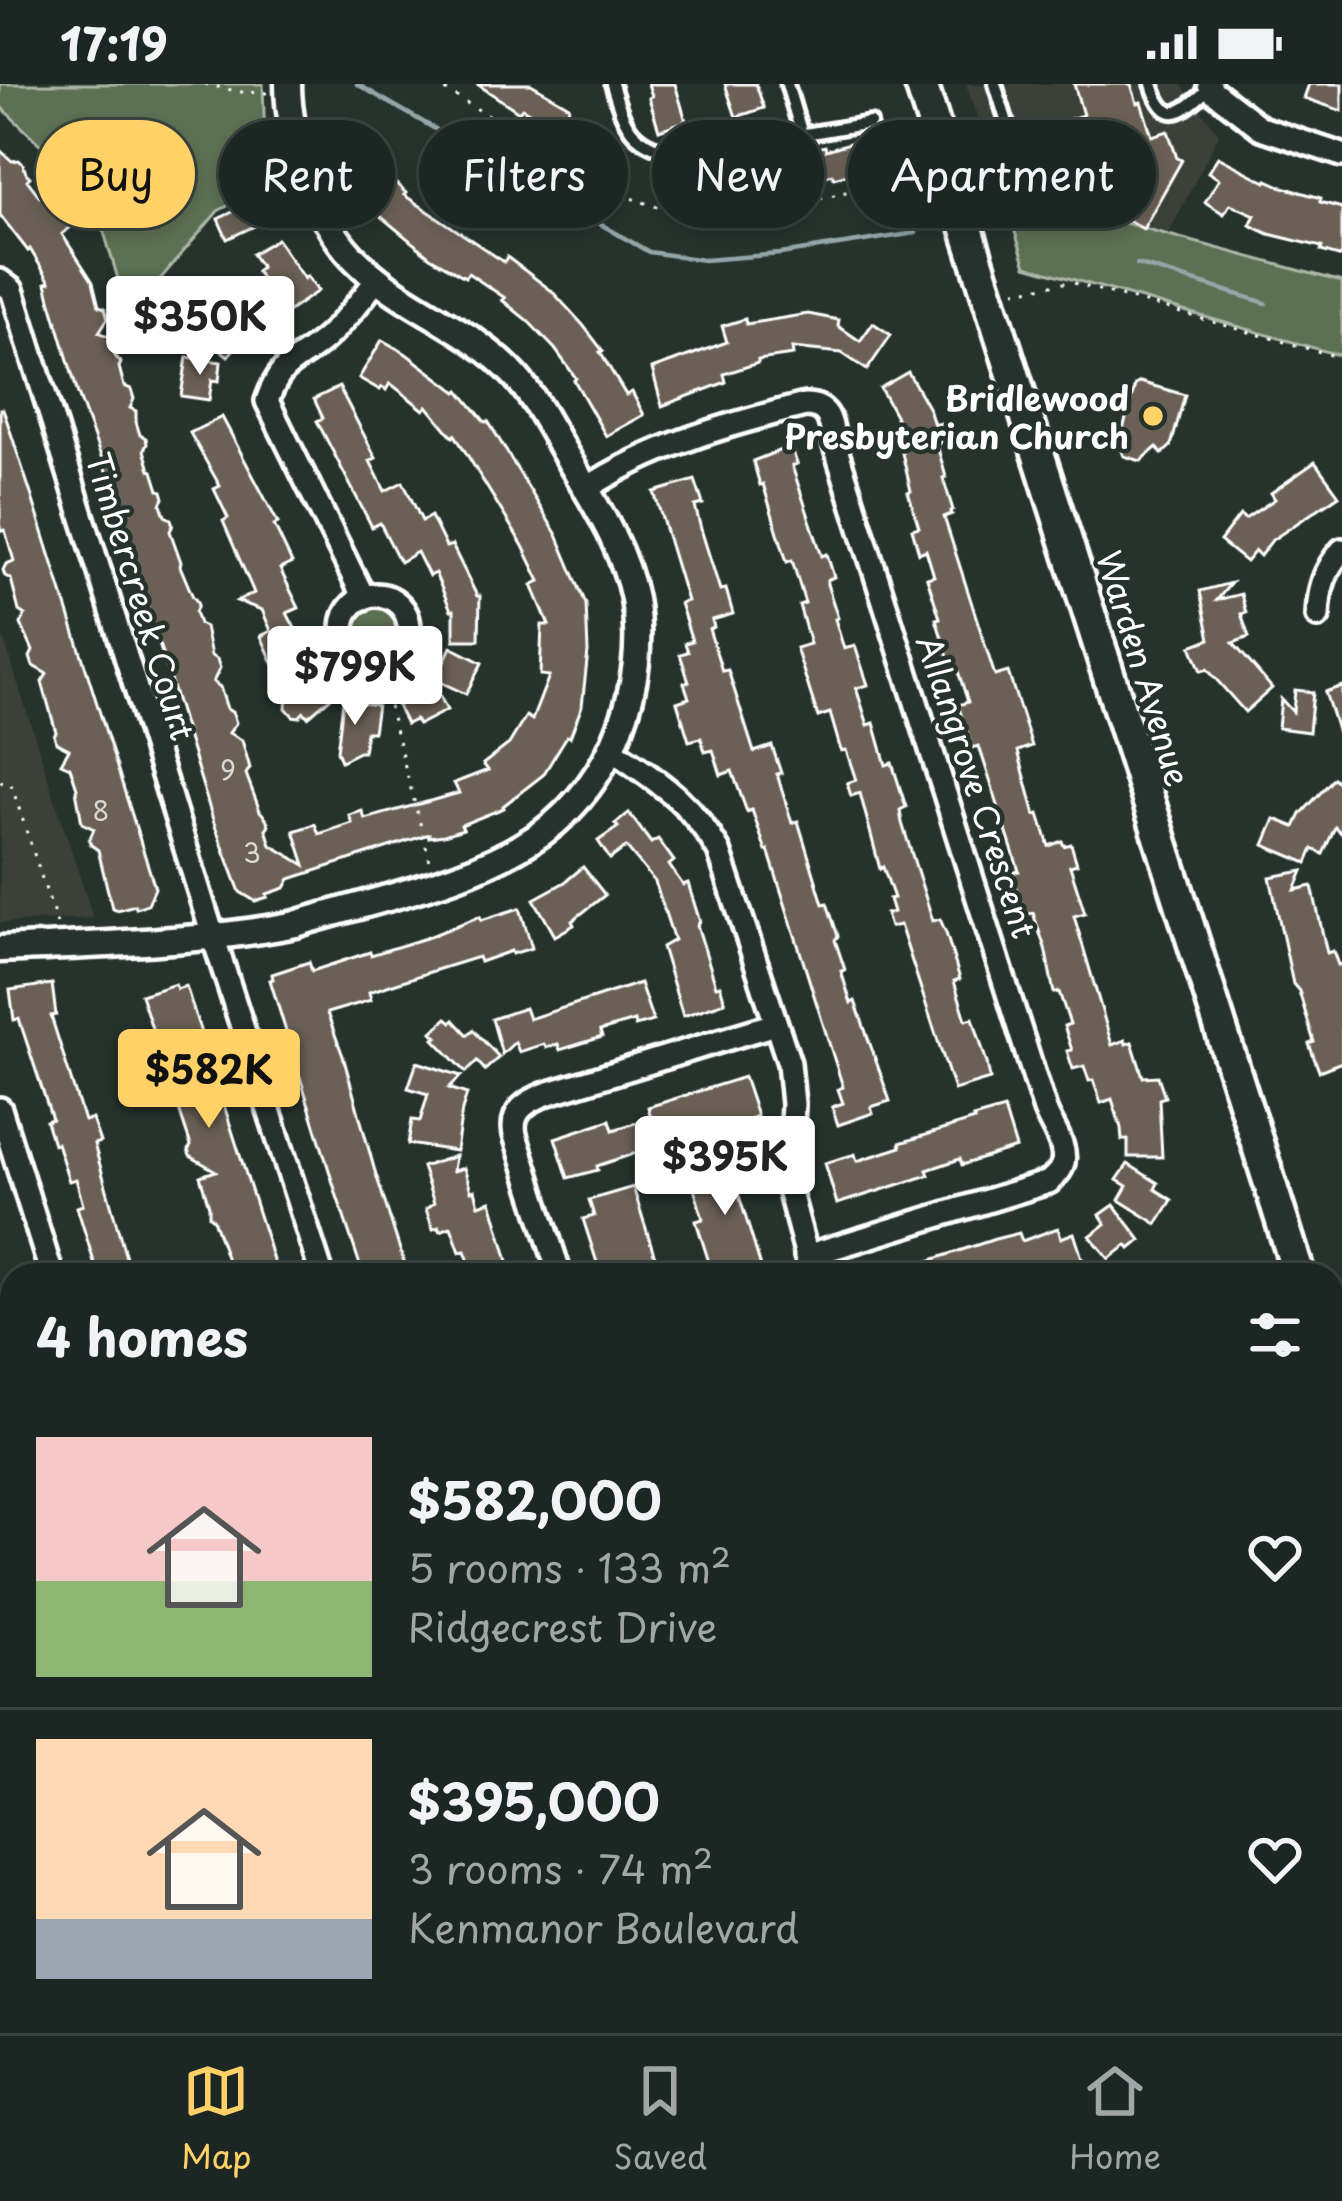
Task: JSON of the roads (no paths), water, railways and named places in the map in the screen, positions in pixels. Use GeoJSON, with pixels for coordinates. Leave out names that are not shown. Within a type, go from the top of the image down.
{"type":"FeatureCollection","features":[{"type":"Feature","properties":{"kind":"main road","name":"Warden Avenue"},"geometry":{"type":"LineString","coordinates":[[921,84],[933,120]]}},
{"type":"Feature","properties":{"kind":"main road","name":"Warden Avenue"},"geometry":{"type":"LineString","coordinates":[[967,228],[1294,1263]]}},
{"type":"Feature","properties":{"kind":"street"},"geometry":{"type":"LineString","coordinates":[[1210,86],[1261,128],[1342,155]]}},
{"type":"Feature","properties":{"kind":"street"},"geometry":{"type":"LineString","coordinates":[[0,950],[237,935],[296,924],[488,864],[543,832],[577,799],[611,749],[626,710],[632,681],[634,599],[611,532],[514,375],[350,254],[315,199],[293,134],[288,89]]}},
{"type":"Feature","properties":{"kind":"street"},"geometry":{"type":"LineString","coordinates":[[364,598],[267,401],[280,370],[337,328],[378,278]]}},
{"type":"Feature","properties":{"kind":"street","name":"Timbercreek Court"},"geometry":{"type":"LineString","coordinates":[[0,281],[12,290],[318,1263]]}},
{"type":"Feature","properties":{"kind":"street","name":"Allangrove Crescent"},"geometry":{"type":"LineString","coordinates":[[586,489],[678,443],[805,404],[825,410],[1045,1110],[1063,1146],[1062,1166],[1049,1182],[818,1263]]}},
{"type":"Feature","properties":{"kind":"street"},"geometry":{"type":"LineString","coordinates":[[1318,616],[1318,587],[1342,550]]}},
{"type":"Feature","properties":{"kind":"street"},"geometry":{"type":"LineString","coordinates":[[611,749],[681,799],[719,851],[789,1063],[793,1104],[789,1189],[808,1263]]}},
{"type":"Feature","properties":{"kind":"street"},"geometry":{"type":"LineString","coordinates":[[556,1263],[514,1135],[515,1114],[546,1094],[775,1024]]}},
{"type":"Feature","properties":{"kind":"street"},"geometry":{"type":"LineString","coordinates":[[0,1109],[48,1263]]}},
{"type":"Feature","properties":{"kind":"lane"},"geometry":{"type":"LineString","coordinates":[[612,84],[623,120],[638,139],[652,146]]}},
{"type":"Feature","properties":{"kind":"lane"},"geometry":{"type":"LineString","coordinates":[[787,84],[798,120]]}},
{"type":"Feature","properties":{"kind":"lane"},"geometry":{"type":"LineString","coordinates":[[995,84],[1006,120]]}},
{"type":"Feature","properties":{"kind":"lane"},"geometry":{"type":"LineString","coordinates":[[1152,84],[1158,104],[1166,112],[1178,113],[1210,86]]}},
{"type":"Feature","properties":{"kind":"waterway"},"geometry":{"type":"LineString","coordinates":[[357,84],[649,252],[704,260],[780,254],[916,233]]}},
{"type":"Feature","properties":{"kind":"waterway"},"geometry":{"type":"LineString","coordinates":[[1137,264],[1266,303]]}},
{"type":"Feature","properties":{"kind":"place","name":"Bridlewood Presbyterian Church"},"geometry":{"type":"Point","coordinates":[1153,416]}}]}
